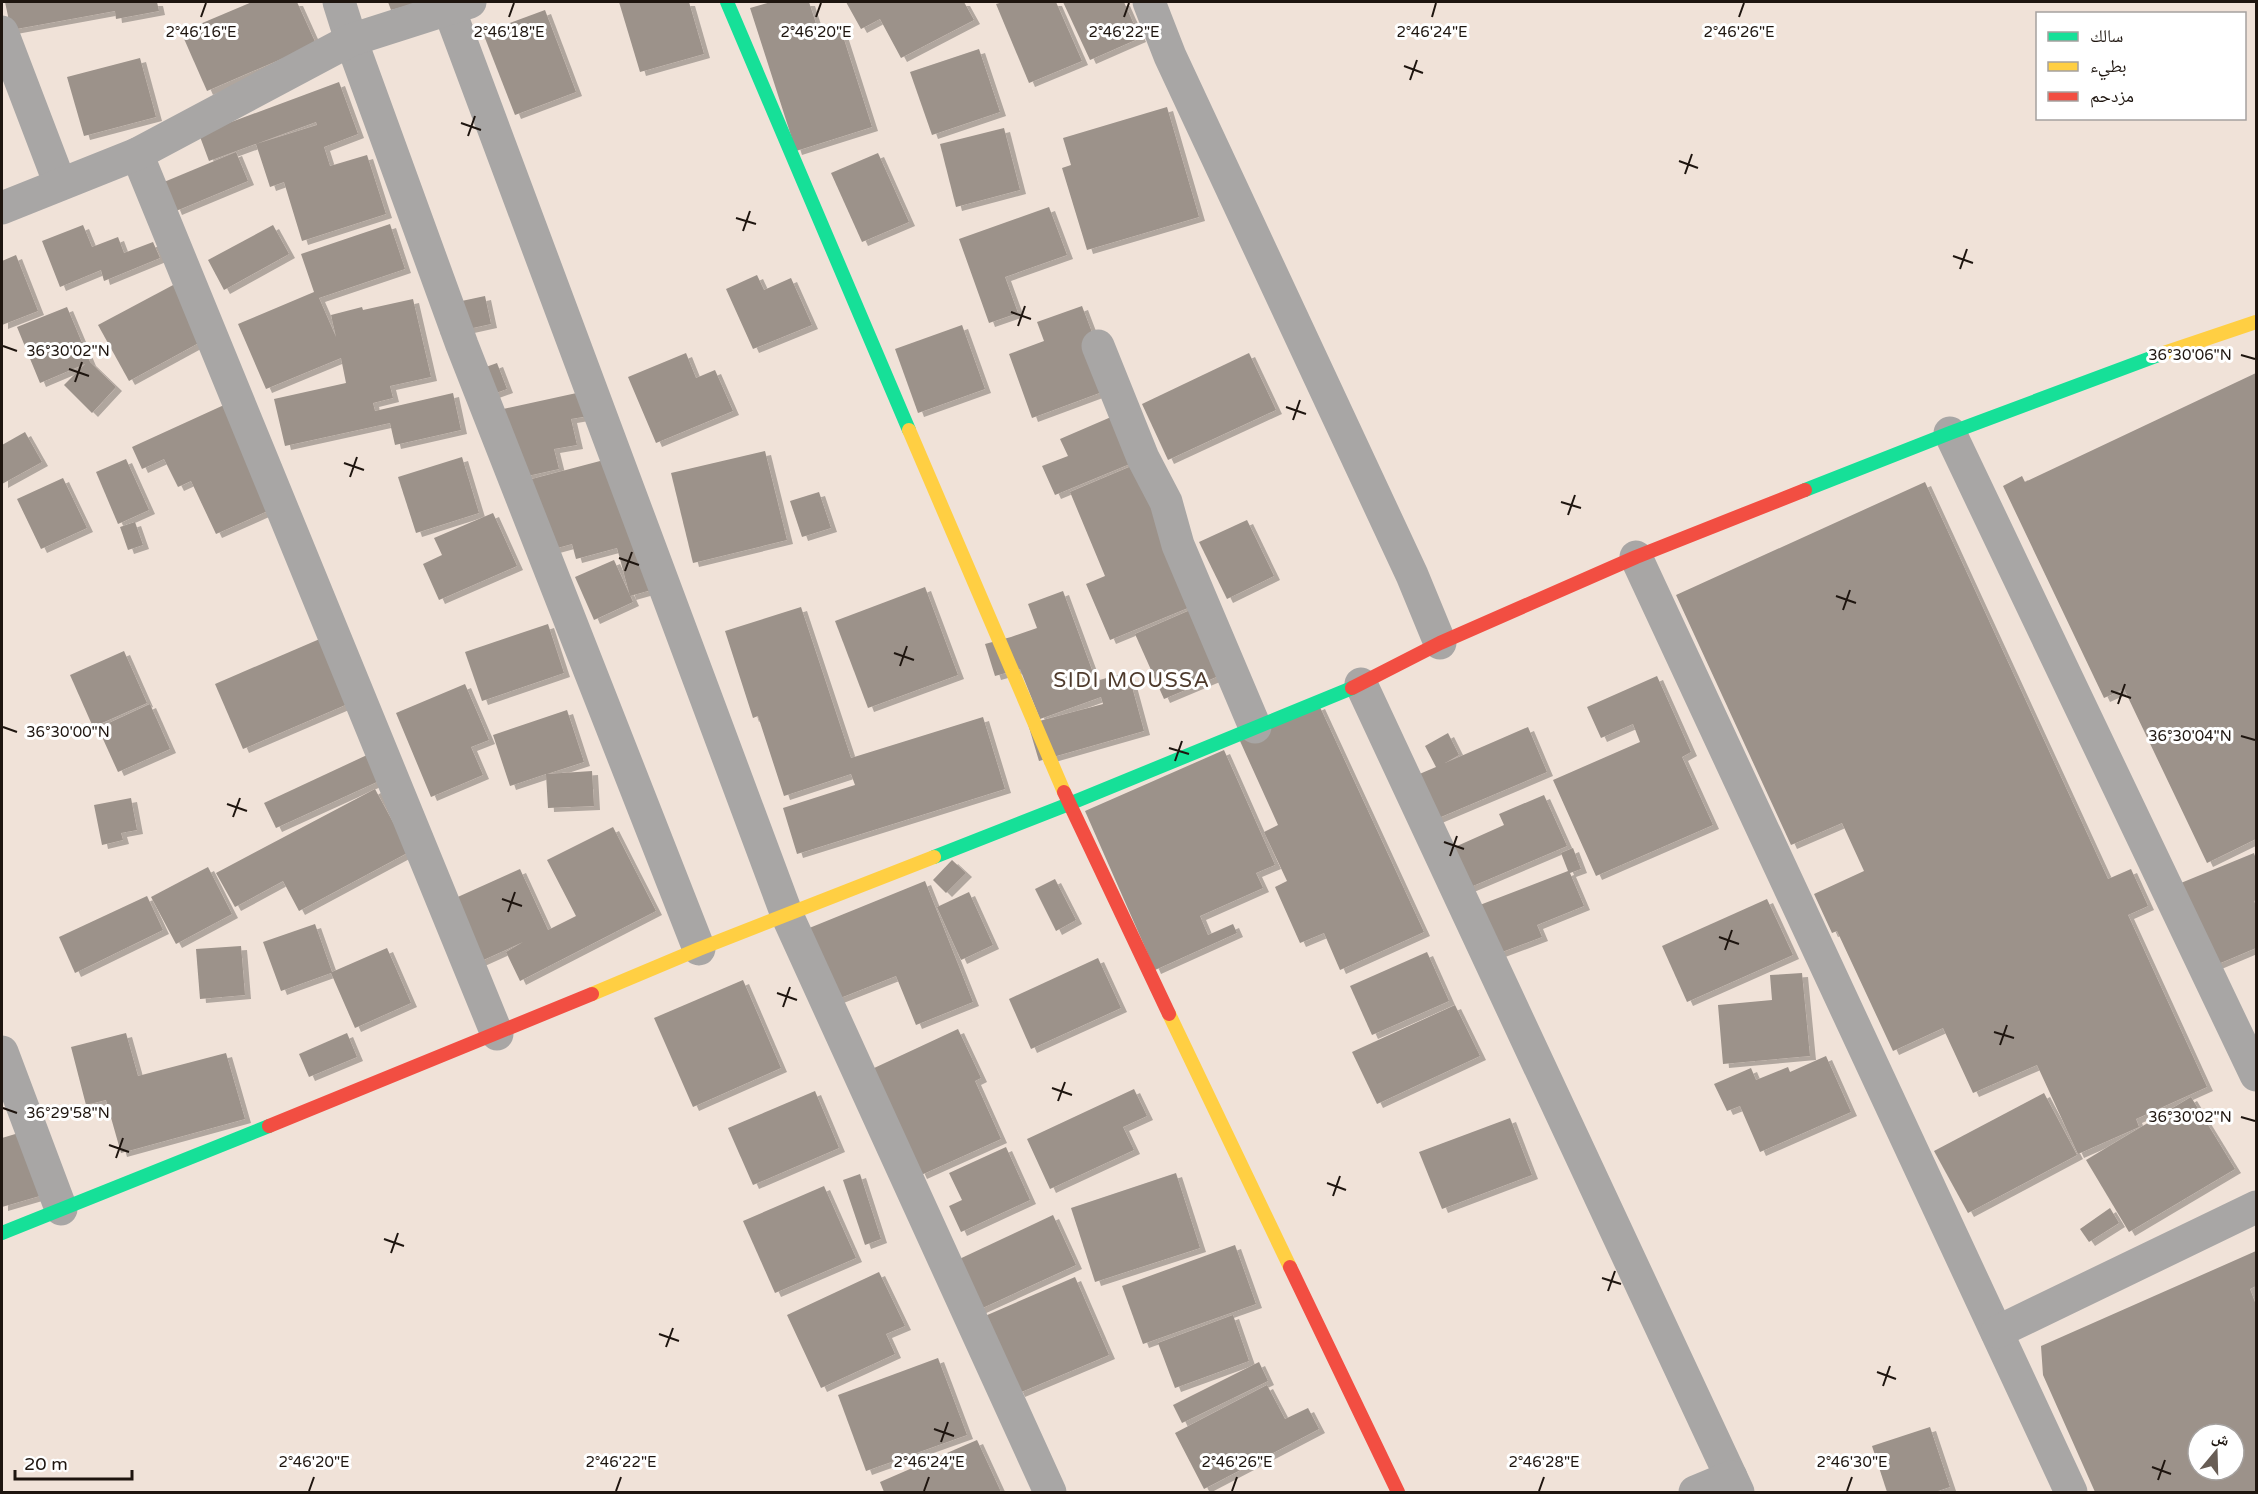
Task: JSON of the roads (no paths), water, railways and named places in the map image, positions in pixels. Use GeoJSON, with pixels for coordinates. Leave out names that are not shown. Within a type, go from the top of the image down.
{"type":"FeatureCollection","features":[{"type":"Feature","properties":{"kind":"street"},"geometry":{"type":"LineString","coordinates":[[339,2],[462,345],[699,949]]}},
{"type":"Feature","properties":{"kind":"street"},"geometry":{"type":"LineString","coordinates":[[727,2],[1069,804],[1398,1492]]}},
{"type":"Feature","properties":{"kind":"street"},"geometry":{"type":"LineString","coordinates":[[1149,2],[1170,56],[1407,564],[1440,643]]}},
{"type":"Feature","properties":{"kind":"street"},"geometry":{"type":"LineString","coordinates":[[2,208],[137,154],[351,40],[459,5],[787,915],[1050,1492]]}},
{"type":"Feature","properties":{"kind":"street"},"geometry":{"type":"LineString","coordinates":[[2,32],[60,184]]}},
{"type":"Feature","properties":{"kind":"street"},"geometry":{"type":"LineString","coordinates":[[137,154],[497,1034]]}},
{"type":"Feature","properties":{"kind":"street"},"geometry":{"type":"LineString","coordinates":[[2,1233],[497,1034],[699,949],[1069,804],[1255,728],[1361,684],[1440,643],[1636,557],[1950,433],[2158,355],[2256,322]]}},
{"type":"Feature","properties":{"kind":"street"},"geometry":{"type":"LineString","coordinates":[[1098,346],[1143,458],[1166,502],[1178,545],[1255,728]]}},
{"type":"Feature","properties":{"kind":"street"},"geometry":{"type":"LineString","coordinates":[[1950,433],[2256,1075]]}},
{"type":"Feature","properties":{"kind":"street"},"geometry":{"type":"LineString","coordinates":[[1636,557],[2071,1492]]}},
{"type":"Feature","properties":{"kind":"street"},"geometry":{"type":"LineString","coordinates":[[1361,684],[1735,1485],[1695,1492]]}},
{"type":"Feature","properties":{"kind":"street"},"geometry":{"type":"LineString","coordinates":[[2,1052],[61,1209]]}},
{"type":"Feature","properties":{"kind":"street"},"geometry":{"type":"LineString","coordinates":[[1997,1332],[2256,1207]]}},
{"type":"Feature","properties":{"kind":"district","name":"SIDI MOUSSA"},"geometry":{"type":"Point","coordinates":[1132,680]}}]}
